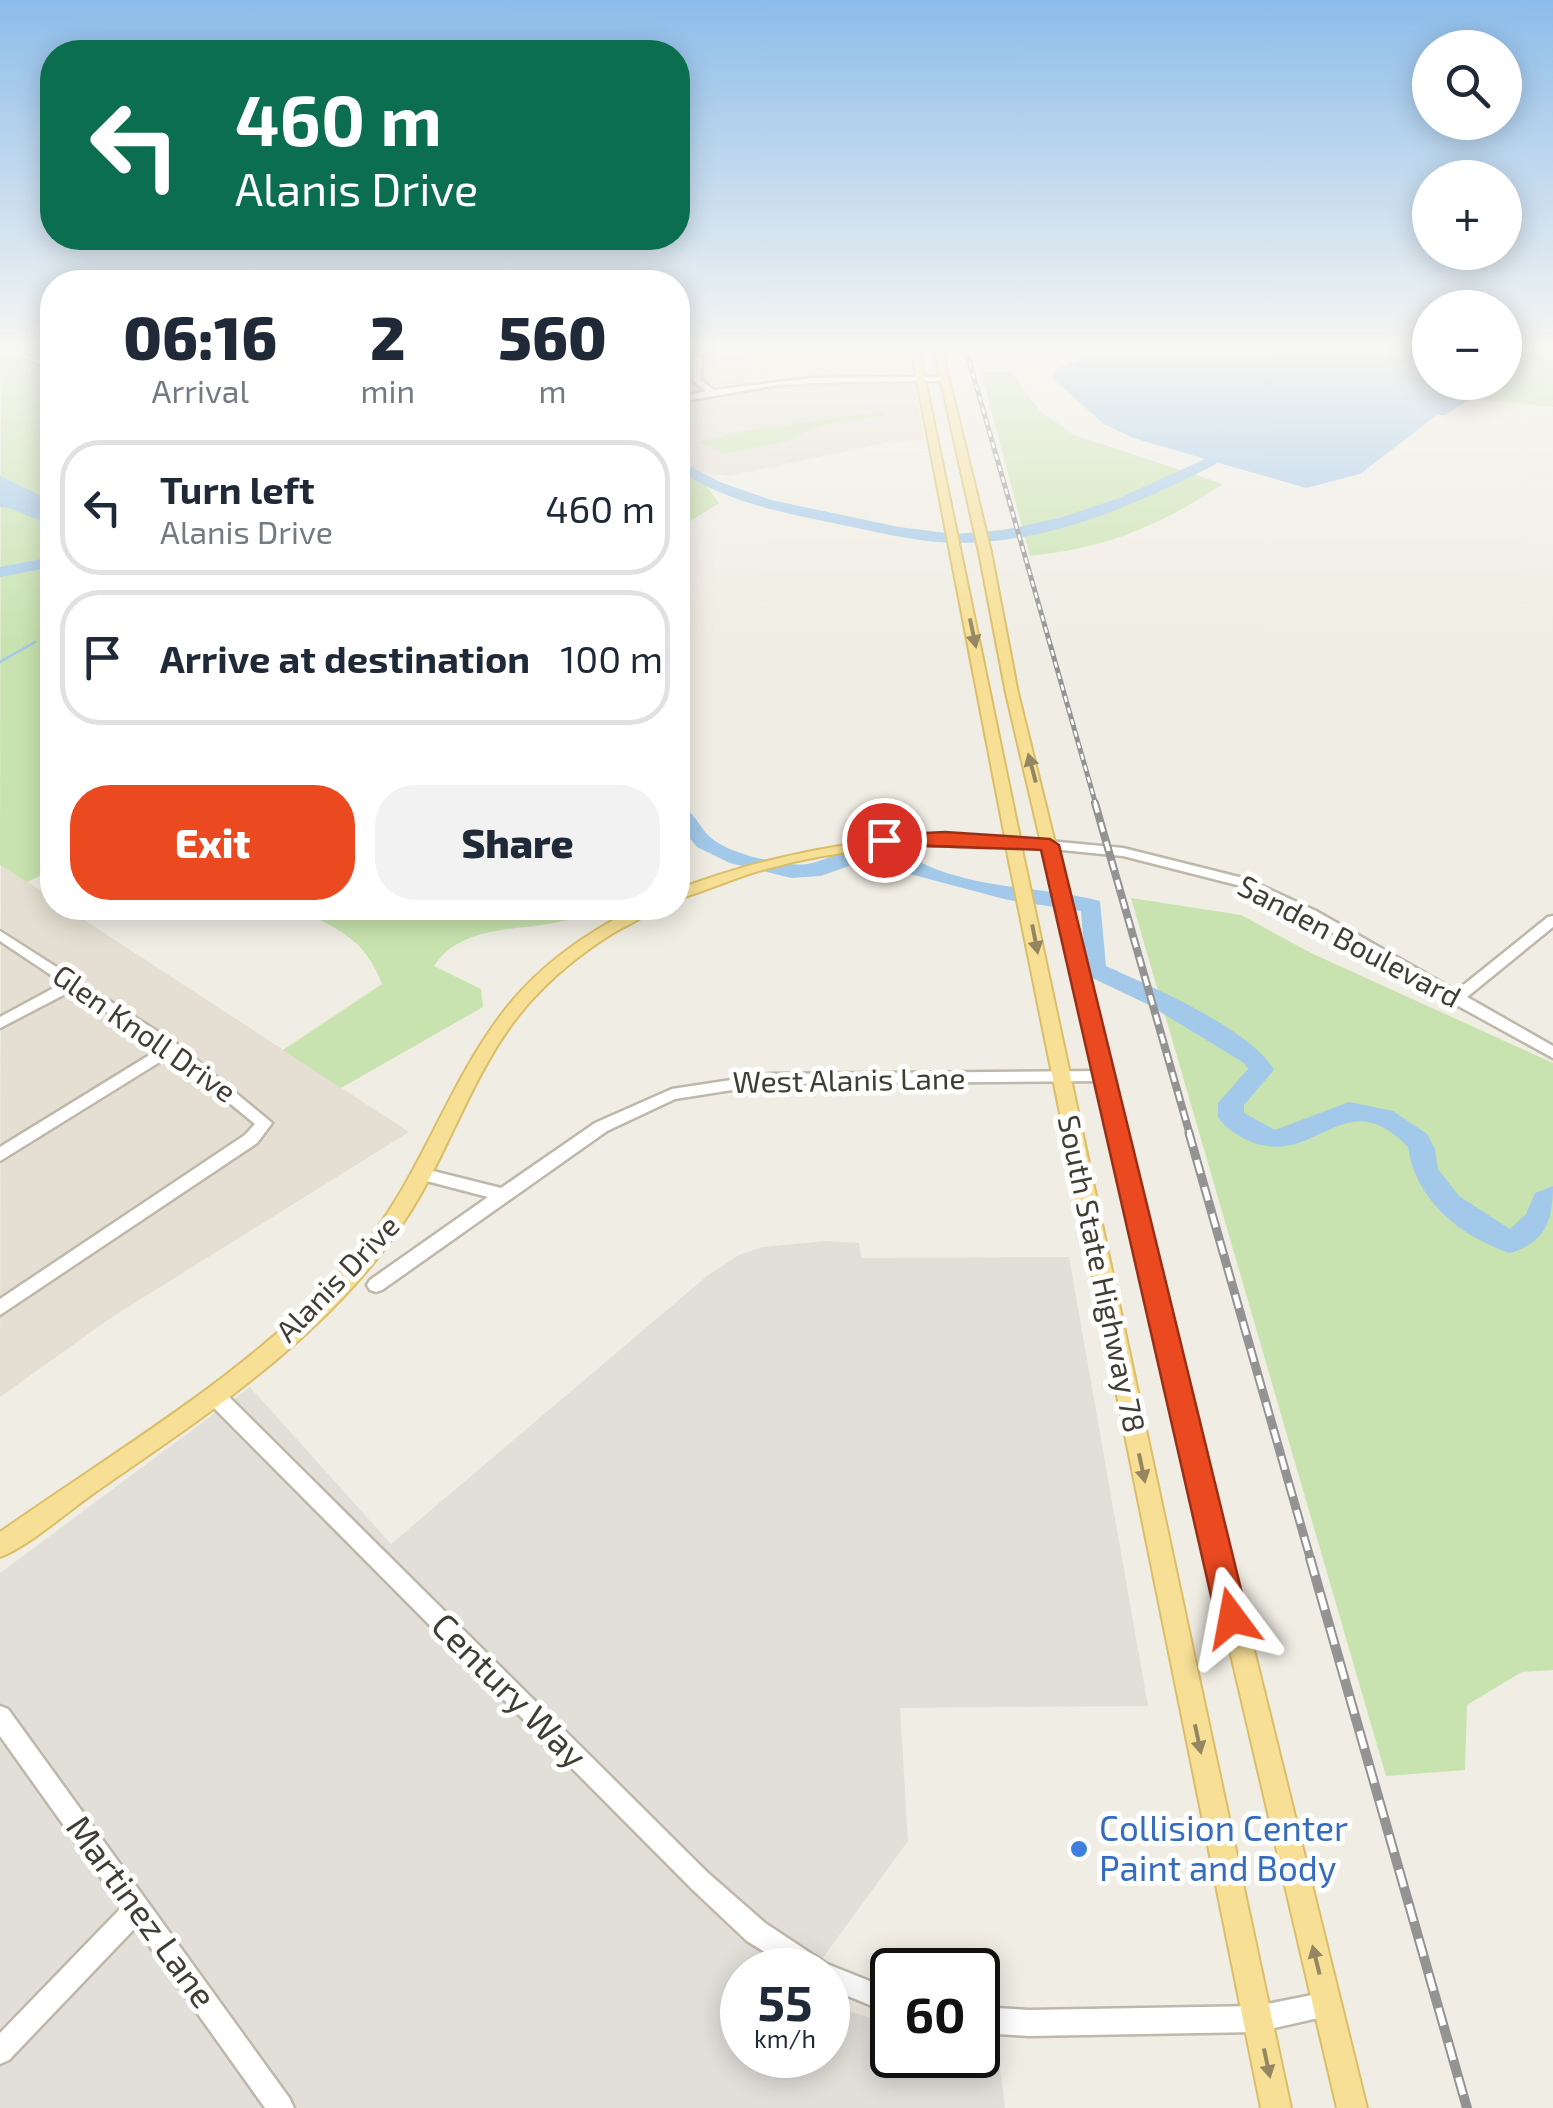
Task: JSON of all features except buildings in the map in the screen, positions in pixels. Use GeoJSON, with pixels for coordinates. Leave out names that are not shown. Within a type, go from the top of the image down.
{"type":"FeatureCollection","features":[{"type":"Feature","properties":{"kind":"main road","name":"South State Highway 78"},"geometry":{"type":"LineString","coordinates":[[934,448],[1016,842],[1060,1078],[1276,2108]]}},
{"type":"Feature","properties":{"kind":"main road","name":"South State Highway 78"},"geometry":{"type":"LineString","coordinates":[[959,448],[986,552],[1012,693],[1352,2108]]}},
{"type":"Feature","properties":{"kind":"main road"},"geometry":{"type":"LineString","coordinates":[[690,890],[771,860],[906,838],[1016,842]]}},
{"type":"Feature","properties":{"kind":"main road","name":"Alanis Drive"},"geometry":{"type":"LineString","coordinates":[[0,1546],[215,1396],[358,1268],[405,1209],[425,1175],[495,1035],[562,962],[591,939],[625,920]]}},
{"type":"Feature","properties":{"kind":"street","name":"Sanden Boulevard"},"geometry":{"type":"LineString","coordinates":[[1016,842],[1162,858],[1242,882],[1310,914],[1553,1054]]}},
{"type":"Feature","properties":{"kind":"street"},"geometry":{"type":"LineString","coordinates":[[1456,999],[1553,920]]}},
{"type":"Feature","properties":{"kind":"street","name":"Glen Knoll Drive"},"geometry":{"type":"LineString","coordinates":[[0,935],[172,1048],[264,1123],[261,1130],[0,1308]]}},
{"type":"Feature","properties":{"kind":"street"},"geometry":{"type":"LineString","coordinates":[[0,1023],[74,982]]}},
{"type":"Feature","properties":{"kind":"street"},"geometry":{"type":"LineString","coordinates":[[0,1155],[172,1048]]}},
{"type":"Feature","properties":{"kind":"street","name":"West Alanis Lane"},"geometry":{"type":"LineString","coordinates":[[376,1285],[602,1126],[672,1094],[770,1079],[1105,1076]]}},
{"type":"Feature","properties":{"kind":"street"},"geometry":{"type":"LineString","coordinates":[[425,1175],[503,1195]]}},
{"type":"Feature","properties":{"kind":"street","name":"Century Way"},"geometry":{"type":"LineString","coordinates":[[215,1396],[700,1882],[756,1932],[782,1948]]}},
{"type":"Feature","properties":{"kind":"street","name":"Martinez Lane"},"geometry":{"type":"LineString","coordinates":[[0,1717],[281,2108]]}},
{"type":"Feature","properties":{"kind":"street"},"geometry":{"type":"LineString","coordinates":[[0,2051],[138,1908]]}},
{"type":"Feature","properties":{"kind":"street"},"geometry":{"type":"LineString","coordinates":[[1000,2022],[1257,2019],[1327,2005]]}},
{"type":"Feature","properties":{"kind":"shaded area"},"geometry":{"type":"Polygon","coordinates":[[[690,448],[859,448],[729,476],[690,469],[690,448]]]}},
{"type":"Feature","properties":{"kind":"shaded area"},"geometry":{"type":"Polygon","coordinates":[[[1,864],[40,890],[40,920],[84,920],[409,1132],[112,1317],[0,1397],[1,864]]]}},
{"type":"Feature","properties":{"kind":"shaded area"},"geometry":{"type":"Polygon","coordinates":[[[826,1241],[859,1243],[861,1258],[1069,1257],[1148,1706],[900,1708],[908,1841],[830,1948],[720,1948],[720,2078],[850,2078],[850,2011],[870,2018],[870,2078],[1000,2078],[1000,2069],[1005,2108],[0,2108],[0,1573],[250,1387],[391,1544],[707,1276],[739,1255],[763,1247],[826,1241]]]}},
{"type":"Feature","properties":{"kind":"green space"},"geometry":{"type":"Polygon","coordinates":[[[1,448],[40,448],[40,876],[27,882],[0,865],[1,448]]]}},
{"type":"Feature","properties":{"kind":"green space"},"geometry":{"type":"Polygon","coordinates":[[[712,448],[751,448],[723,454],[712,448]]]}},
{"type":"Feature","properties":{"kind":"green space"},"geometry":{"type":"Polygon","coordinates":[[[1001,448],[1115,448],[1223,484],[1131,533],[1084,547],[1030,556],[1001,448]]]}},
{"type":"Feature","properties":{"kind":"green space"},"geometry":{"type":"Polygon","coordinates":[[[690,469],[696,472],[719,503],[690,521],[690,469]]]}},
{"type":"Feature","properties":{"kind":"green space"},"geometry":{"type":"Polygon","coordinates":[[[1131,898],[1241,915],[1311,953],[1553,1063],[1553,1670],[1522,1672],[1467,1705],[1465,1770],[1386,1776],[1131,898]]]}},
{"type":"Feature","properties":{"kind":"green space"},"geometry":{"type":"Polygon","coordinates":[[[320,920],[566,920],[488,933],[449,950],[434,966],[481,989],[483,1007],[341,1088],[283,1050],[382,984],[367,955],[320,920]]]}},
{"type":"Feature","properties":{"kind":"water"},"geometry":{"type":"Polygon","coordinates":[[[1169,448],[1393,448],[1360,474],[1306,488],[1169,448]]]}},
{"type":"Feature","properties":{"kind":"water"},"geometry":{"type":"Polygon","coordinates":[[[0,476],[40,495],[40,519],[14,510],[0,507],[0,476]]]}},
{"type":"Feature","properties":{"kind":"waterway"},"geometry":{"type":"LineString","coordinates":[[690,472],[732,493],[768,504],[917,535],[972,538],[1034,529],[1095,512],[1211,461],[1215,448]]}},
{"type":"Feature","properties":{"kind":"waterway"},"geometry":{"type":"LineString","coordinates":[[0,572],[40,564]]}},
{"type":"Feature","properties":{"kind":"waterway"},"geometry":{"type":"LineString","coordinates":[[0,662],[35,642]]}},
{"type":"Feature","properties":{"kind":"waterway"},"geometry":{"type":"LineString","coordinates":[[690,826],[704,843],[738,858],[791,871],[813,871],[875,849],[896,852],[918,869],[1008,893],[1092,906],[1094,970],[1157,999],[1254,1057],[1261,1070],[1231,1103],[1231,1117],[1255,1133],[1275,1139],[1290,1138],[1349,1111],[1384,1118],[1417,1140],[1430,1181],[1449,1203],[1510,1242],[1533,1226],[1545,1200],[1553,1196]]}},
{"type":"Feature","properties":{"kind":"railway"},"geometry":{"type":"LineString","coordinates":[[994,448],[1096,805]]}},
{"type":"Feature","properties":{"kind":"railway"},"geometry":{"type":"LineString","coordinates":[[1095,803],[1190,1135]]}},
{"type":"Feature","properties":{"kind":"railway"},"geometry":{"type":"LineString","coordinates":[[1189,1133],[1311,1561]]}},
{"type":"Feature","properties":{"kind":"railway"},"geometry":{"type":"LineString","coordinates":[[1310,1558],[1467,2108]]}},
{"type":"Feature","properties":{"kind":"place","name":"Collision Center Paint and Body"},"geometry":{"type":"Point","coordinates":[1079,1849]}},
{"type":"Feature","properties":{"kind":"route"},"geometry":{"type":"LineString","coordinates":[[884,840],[945,838],[1050,845],[1232,1618]]}}]}
